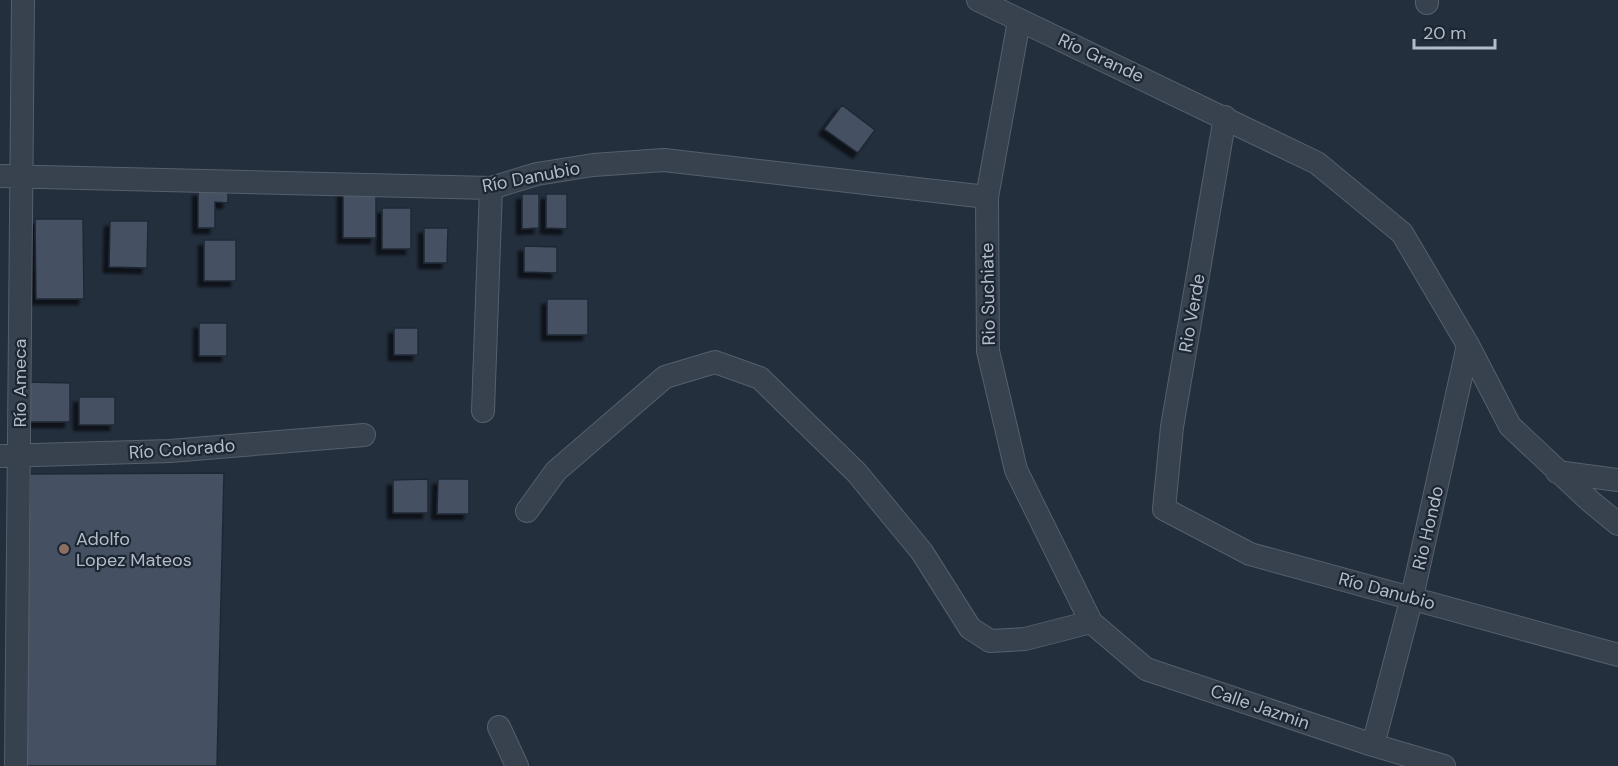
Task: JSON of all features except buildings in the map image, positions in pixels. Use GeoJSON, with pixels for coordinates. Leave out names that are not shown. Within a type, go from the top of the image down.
{"type":"FeatureCollection","features":[{"type":"Feature","properties":{"kind":"street","name":"Río Ameca"},"geometry":{"type":"LineString","coordinates":[[16,766],[8,709],[10,176],[23,0]]}},
{"type":"Feature","properties":{"kind":"street","name":"Río Grande"},"geometry":{"type":"LineString","coordinates":[[978,0],[1317,163],[1402,233],[1468,345],[1510,426],[1618,524]]}},
{"type":"Feature","properties":{"kind":"street","name":"Rio Suchiate"},"geometry":{"type":"LineString","coordinates":[[1018,21],[987,197],[988,351],[1016,470],[1091,622]]}},
{"type":"Feature","properties":{"kind":"street","name":"Rio Verde"},"geometry":{"type":"LineString","coordinates":[[1164,509],[1172,427],[1225,117]]}},
{"type":"Feature","properties":{"kind":"street","name":"Río Danubio"},"geometry":{"type":"LineString","coordinates":[[10,176],[490,188],[537,174],[593,165],[664,160],[987,197]]}},
{"type":"Feature","properties":{"kind":"street"},"geometry":{"type":"LineString","coordinates":[[483,411],[490,188]]}},
{"type":"Feature","properties":{"kind":"street","name":"Rio Hondo"},"geometry":{"type":"LineString","coordinates":[[1373,745],[1412,597],[1468,345]]}},
{"type":"Feature","properties":{"kind":"street"},"geometry":{"type":"LineString","coordinates":[[527,511],[556,471],[665,376],[715,362],[759,378],[857,473],[922,552],[970,628],[990,641],[1025,639],[1091,622]]}},
{"type":"Feature","properties":{"kind":"street","name":"Río Colorado"},"geometry":{"type":"LineString","coordinates":[[10,456],[170,451],[364,435]]}},
{"type":"Feature","properties":{"kind":"street"},"geometry":{"type":"LineString","coordinates":[[1557,471],[1618,480]]}},
{"type":"Feature","properties":{"kind":"street","name":"Río Danubio"},"geometry":{"type":"LineString","coordinates":[[1164,509],[1250,554],[1618,655]]}},
{"type":"Feature","properties":{"kind":"street","name":"Calle Jazmin"},"geometry":{"type":"LineString","coordinates":[[1091,622],[1146,669],[1373,745],[1444,766]]}},
{"type":"Feature","properties":{"kind":"street"},"geometry":{"type":"LineString","coordinates":[[499,728],[517,766]]}},
{"type":"Feature","properties":{"kind":"place","name":"Adolfo Lopez Mateos"},"geometry":{"type":"Point","coordinates":[64,549]}}]}
